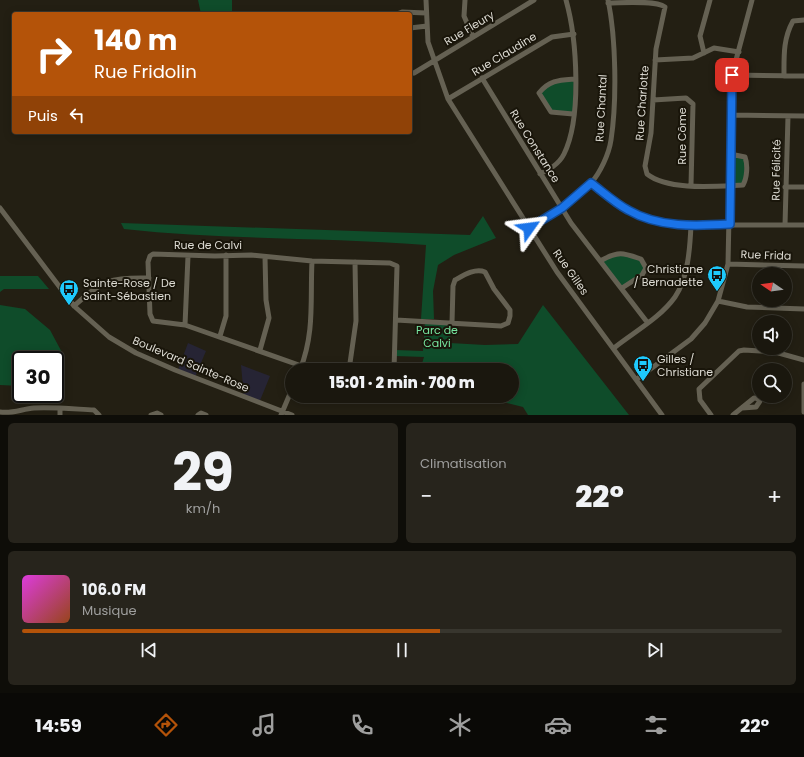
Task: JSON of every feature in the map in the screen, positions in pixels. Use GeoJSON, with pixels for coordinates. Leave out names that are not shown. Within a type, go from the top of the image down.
{"type":"FeatureCollection","features":[{"type":"Feature","properties":{"kind":"street","name":"Rue Gilles"},"geometry":{"type":"LineString","coordinates":[[426,0],[428,42],[433,61],[448,99],[557,272],[662,415]]}},
{"type":"Feature","properties":{"kind":"street"},"geometry":{"type":"LineString","coordinates":[[465,0],[464,16],[473,37]]}},
{"type":"Feature","properties":{"kind":"street","name":"Rue Fleury"},"geometry":{"type":"LineString","coordinates":[[414,73],[534,0]]}},
{"type":"Feature","properties":{"kind":"street"},"geometry":{"type":"LineString","coordinates":[[540,174],[551,168],[563,155],[572,134],[574,34],[566,0]]}},
{"type":"Feature","properties":{"kind":"street"},"geometry":{"type":"LineString","coordinates":[[704,53],[700,36],[710,0]]}},
{"type":"Feature","properties":{"kind":"street"},"geometry":{"type":"LineString","coordinates":[[637,379],[691,339],[705,324],[718,302],[728,264],[732,75],[752,0]]}},
{"type":"Feature","properties":{"kind":"street","name":"Rue Charlotte"},"geometry":{"type":"LineString","coordinates":[[608,2],[653,2],[661,3],[665,7],[656,49],[651,133],[645,166],[647,174],[662,181],[678,185],[730,186]]}},
{"type":"Feature","properties":{"kind":"street","name":"Rue Chantal"},"geometry":{"type":"LineString","coordinates":[[529,228],[562,208],[591,183],[604,163],[611,141],[614,82],[612,30],[608,2]]}},
{"type":"Feature","properties":{"kind":"street"},"geometry":{"type":"LineString","coordinates":[[412,12],[426,13]]}},
{"type":"Feature","properties":{"kind":"street"},"geometry":{"type":"LineString","coordinates":[[784,76],[784,44],[788,31],[793,21],[804,20]]}},
{"type":"Feature","properties":{"kind":"street"},"geometry":{"type":"LineString","coordinates":[[412,28],[427,26]]}},
{"type":"Feature","properties":{"kind":"street","name":"Rue Claudine"},"geometry":{"type":"LineString","coordinates":[[448,99],[552,37],[574,34]]}},
{"type":"Feature","properties":{"kind":"street"},"geometry":{"type":"LineString","coordinates":[[655,60],[693,58],[714,48],[738,52]]}},
{"type":"Feature","properties":{"kind":"street"},"geometry":{"type":"LineString","coordinates":[[732,75],[804,76]]}},
{"type":"Feature","properties":{"kind":"street","name":"Rue Constance"},"geometry":{"type":"LineString","coordinates":[[482,78],[571,223],[602,260],[647,322]]}},
{"type":"Feature","properties":{"kind":"street"},"geometry":{"type":"LineString","coordinates":[[573,114],[551,112],[539,93],[555,80],[574,79]]}},
{"type":"Feature","properties":{"kind":"street","name":"Rue Côme"},"geometry":{"type":"LineString","coordinates":[[653,100],[686,98],[693,104],[691,185]]}},
{"type":"Feature","properties":{"kind":"street"},"geometry":{"type":"LineString","coordinates":[[731,115],[804,116]]}},
{"type":"Feature","properties":{"kind":"street","name":"Rue Félicité"},"geometry":{"type":"LineString","coordinates":[[785,225],[788,116]]}},
{"type":"Feature","properties":{"kind":"street"},"geometry":{"type":"LineString","coordinates":[[730,154],[745,157],[746,180],[743,185],[730,186]]}},
{"type":"Feature","properties":{"kind":"street"},"geometry":{"type":"LineString","coordinates":[[591,183],[628,210],[653,221],[691,225],[804,225]]}},
{"type":"Feature","properties":{"kind":"street"},"geometry":{"type":"LineString","coordinates":[[785,187],[804,187]]}},
{"type":"Feature","properties":{"kind":"street","name":"Boulevard Sainte-Rose"},"geometry":{"type":"LineString","coordinates":[[0,208],[74,306],[110,338],[136,353],[197,379],[282,413],[292,415]]}},
{"type":"Feature","properties":{"kind":"street"},"geometry":{"type":"LineString","coordinates":[[614,348],[664,310],[678,291],[685,273],[691,225]]}},
{"type":"Feature","properties":{"kind":"street"},"geometry":{"type":"LineString","coordinates":[[602,260],[614,254],[623,253],[641,259],[646,268],[642,275],[622,288]]}},
{"type":"Feature","properties":{"kind":"street","name":"Rue de Calvi"},"geometry":{"type":"LineString","coordinates":[[289,363],[260,350],[185,325],[153,321],[150,314],[148,262],[150,256],[153,254],[188,256],[226,255],[312,261],[390,263],[397,266],[394,363]]}},
{"type":"Feature","properties":{"kind":"street"},"geometry":{"type":"LineString","coordinates":[[220,336],[226,316],[226,255]]}},
{"type":"Feature","properties":{"kind":"street"},"geometry":{"type":"LineString","coordinates":[[185,325],[188,256]]}},
{"type":"Feature","properties":{"kind":"street"},"geometry":{"type":"LineString","coordinates":[[260,350],[269,318],[266,300],[265,257]]}},
{"type":"Feature","properties":{"kind":"street"},"geometry":{"type":"LineString","coordinates":[[302,363],[309,341],[312,319],[312,261]]}},
{"type":"Feature","properties":{"kind":"street"},"geometry":{"type":"LineString","coordinates":[[350,363],[356,321],[355,262]]}},
{"type":"Feature","properties":{"kind":"street","name":"Rue Frida"},"geometry":{"type":"LineString","coordinates":[[728,264],[804,266]]}},
{"type":"Feature","properties":{"kind":"street"},"geometry":{"type":"LineString","coordinates":[[396,320],[501,326],[508,323],[510,310],[494,289],[485,272],[480,270],[455,280],[453,286],[452,323]]}},
{"type":"Feature","properties":{"kind":"street"},"geometry":{"type":"LineString","coordinates":[[74,306],[93,289],[107,281],[122,277],[149,278]]}},
{"type":"Feature","properties":{"kind":"street"},"geometry":{"type":"LineString","coordinates":[[718,302],[747,307],[804,309]]}},
{"type":"Feature","properties":{"kind":"street"},"geometry":{"type":"LineString","coordinates":[[712,415],[700,400],[699,388],[739,351],[749,350],[775,352],[804,360]]}},
{"type":"Feature","properties":{"kind":"street"},"geometry":{"type":"LineString","coordinates":[[804,384],[804,412]]}},
{"type":"Feature","properties":{"kind":"street"},"geometry":{"type":"LineString","coordinates":[[282,413],[286,403]]}},
{"type":"Feature","properties":{"kind":"street"},"geometry":{"type":"LineString","coordinates":[[0,412],[8,413],[33,408],[94,410],[99,415]]}},
{"type":"Feature","properties":{"kind":"street"},"geometry":{"type":"LineString","coordinates":[[733,415],[742,408]]}},
{"type":"Feature","properties":{"kind":"street"},"geometry":{"type":"LineString","coordinates":[[43,409],[44,415]]}},
{"type":"Feature","properties":{"kind":"street"},"geometry":{"type":"LineString","coordinates":[[60,409],[60,415]]}},
{"type":"Feature","properties":{"kind":"street"},"geometry":{"type":"LineString","coordinates":[[151,415],[157,413],[161,415]]}},
{"type":"Feature","properties":{"kind":"street"},"geometry":{"type":"LineString","coordinates":[[198,415],[206,415]]}},
{"type":"Feature","properties":{"kind":"shaded area"},"geometry":{"type":"Polygon","coordinates":[[[188,343],[206,351],[195,377],[178,370],[188,343]]]}},
{"type":"Feature","properties":{"kind":"shaded area"},"geometry":{"type":"Polygon","coordinates":[[[241,365],[270,376],[259,403],[244,398],[241,365]]]}},
{"type":"Feature","properties":{"kind":"green space"},"geometry":{"type":"Polygon","coordinates":[[[198,0],[232,0],[232,12],[201,12],[198,0]]]}},
{"type":"Feature","properties":{"kind":"green space"},"geometry":{"type":"Polygon","coordinates":[[[574,79],[573,114],[551,112],[539,93],[555,80],[574,79]]]}},
{"type":"Feature","properties":{"kind":"green space"},"geometry":{"type":"Polygon","coordinates":[[[730,154],[746,160],[743,185],[730,186],[730,154]]]}},
{"type":"Feature","properties":{"kind":"green space"},"geometry":{"type":"Polygon","coordinates":[[[483,216],[496,238],[454,255],[438,265],[433,291],[434,319],[421,319],[426,245],[388,242],[162,233],[124,229],[121,223],[470,235],[483,216]]]}},
{"type":"Feature","properties":{"kind":"green space"},"geometry":{"type":"Polygon","coordinates":[[[614,254],[641,259],[646,268],[642,275],[622,288],[602,260],[614,254]]]}},
{"type":"Feature","properties":{"kind":"green space"},"geometry":{"type":"Polygon","coordinates":[[[0,276],[38,276],[49,289],[4,289],[0,292],[0,276]]]}},
{"type":"Feature","properties":{"kind":"green space"},"geometry":{"type":"Polygon","coordinates":[[[0,305],[25,309],[50,330],[61,351],[12,351],[12,386],[0,385],[0,305]]]}},
{"type":"Feature","properties":{"kind":"green space","name":"Parc de Calvi"},"geometry":{"type":"Polygon","coordinates":[[[543,305],[629,415],[528,415],[523,407],[507,403],[519,403],[519,363],[422,363],[424,357],[395,356],[395,350],[423,351],[425,322],[451,323],[450,343],[485,345],[518,344],[543,305]]]}},
{"type":"Feature","properties":{"kind":"place","name":"Christiane / Bernadette"},"geometry":{"type":"Point","coordinates":[717,292]}},
{"type":"Feature","properties":{"kind":"place","name":"Sainte-Rose / De Saint-Sébastien"},"geometry":{"type":"Point","coordinates":[69,306]}},
{"type":"Feature","properties":{"kind":"place","name":"Gilles / Christiane"},"geometry":{"type":"Point","coordinates":[643,382]}},
{"type":"Feature","properties":{"kind":"route"},"geometry":{"type":"LineString","coordinates":[[529,228],[562,208],[591,183],[628,210],[653,221],[669,224],[691,225],[730,224],[732,75]]}}]}
